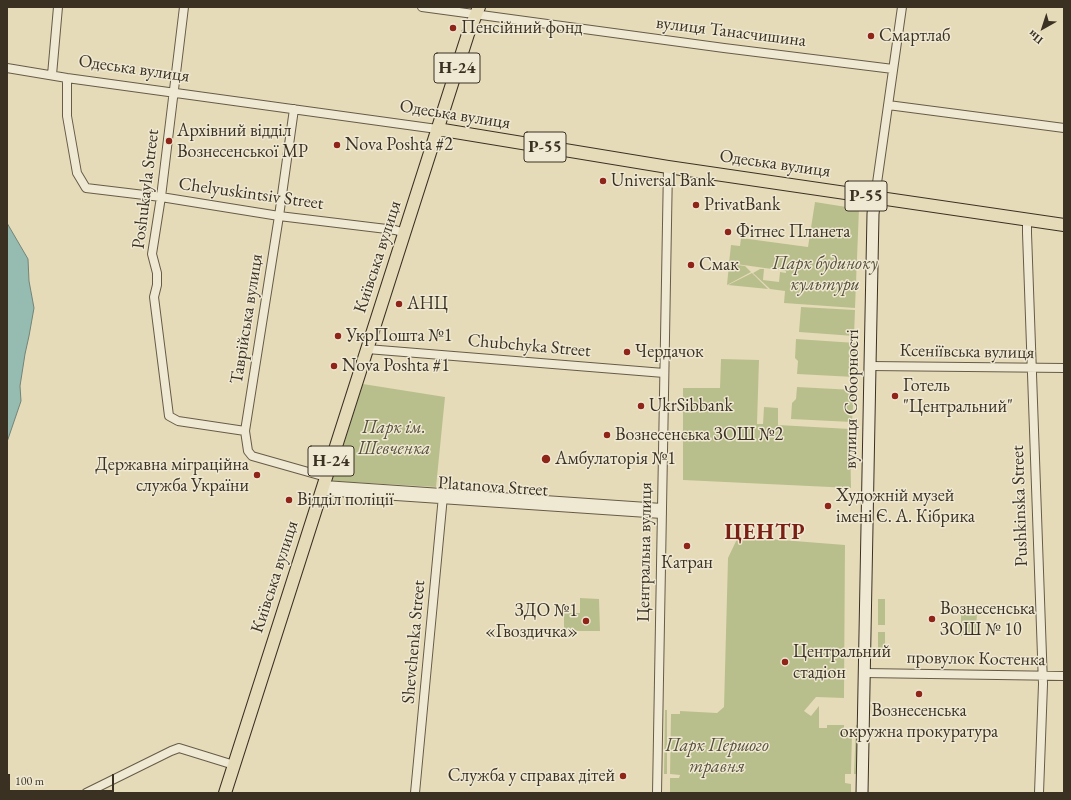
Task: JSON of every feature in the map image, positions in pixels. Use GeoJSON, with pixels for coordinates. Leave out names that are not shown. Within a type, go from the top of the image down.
{"type":"FeatureCollection","features":[{"type":"Feature","properties":{"kind":"main road","name":"Київська вулиця"},"geometry":{"type":"LineString","coordinates":[[225,793],[437,129],[468,34],[478,10]]}},
{"type":"Feature","properties":{"kind":"main road","name":"Одеська вулиця"},"geometry":{"type":"LineString","coordinates":[[437,129],[668,167],[1064,225]]}},
{"type":"Feature","properties":{"kind":"main road","name":"вулиця Соборності"},"geometry":{"type":"LineString","coordinates":[[862,793],[873,214],[875,197]]}},
{"type":"Feature","properties":{"kind":"street"},"geometry":{"type":"LineString","coordinates":[[52,75],[58,7]]}},
{"type":"Feature","properties":{"kind":"street","name":"Poshukayla Street"},"geometry":{"type":"LineString","coordinates":[[184,7],[161,197],[152,254],[157,273],[154,297],[169,416],[178,421],[245,431]]}},
{"type":"Feature","properties":{"kind":"street","name":"вулиця Танасчишина"},"geometry":{"type":"LineString","coordinates":[[422,7],[478,10],[724,48],[893,69]]}},
{"type":"Feature","properties":{"kind":"street","name":"вулиця Соборності"},"geometry":{"type":"LineString","coordinates":[[875,197],[902,7]]}},
{"type":"Feature","properties":{"kind":"street","name":"Одеська вулиця"},"geometry":{"type":"LineString","coordinates":[[7,68],[66,78],[437,129]]}},
{"type":"Feature","properties":{"kind":"street","name":"Chelyuskintsiv Street"},"geometry":{"type":"LineString","coordinates":[[66,78],[67,116],[77,173],[86,188],[161,197],[279,216],[395,230],[405,233]]}},
{"type":"Feature","properties":{"kind":"street"},"geometry":{"type":"LineString","coordinates":[[888,105],[1064,128]]}},
{"type":"Feature","properties":{"kind":"street","name":"Таврійська вулиця"},"geometry":{"type":"LineString","coordinates":[[294,109],[279,216],[245,431],[248,451],[252,456],[324,484]]}},
{"type":"Feature","properties":{"kind":"street","name":"Центральна вулиця"},"geometry":{"type":"LineString","coordinates":[[657,793],[668,167]]}},
{"type":"Feature","properties":{"kind":"street","name":"Pushkinska Street"},"geometry":{"type":"LineString","coordinates":[[1027,219],[1026,233],[1043,684],[1039,793]]}},
{"type":"Feature","properties":{"kind":"street","name":"Chubchyka Street"},"geometry":{"type":"LineString","coordinates":[[367,349],[664,373]]}},
{"type":"Feature","properties":{"kind":"street","name":"Ксеніївська вулиця"},"geometry":{"type":"LineString","coordinates":[[870,366],[1032,369],[1064,368]]}},
{"type":"Feature","properties":{"kind":"street","name":"Platanova Street"},"geometry":{"type":"LineString","coordinates":[[324,484],[443,496],[662,511]]}},
{"type":"Feature","properties":{"kind":"street","name":"Shevchenka Street"},"geometry":{"type":"LineString","coordinates":[[415,793],[443,496]]}},
{"type":"Feature","properties":{"kind":"street","name":"провулок Костенка"},"geometry":{"type":"LineString","coordinates":[[864,673],[1064,676]]}},
{"type":"Feature","properties":{"kind":"street"},"geometry":{"type":"LineString","coordinates":[[86,793],[179,748],[234,765]]}},
{"type":"Feature","properties":{"kind":"green space","name":"Парк будиноку культури"},"geometry":{"type":"Polygon","coordinates":[[[815,202],[859,209],[855,308],[784,303],[785,291],[770,289],[753,273],[760,269],[764,269],[763,280],[779,282],[780,272],[786,273],[786,271],[729,263],[731,245],[740,246],[741,238],[808,247],[815,202]]]}},
{"type":"Feature","properties":{"kind":"green space"},"geometry":{"type":"Polygon","coordinates":[[[729,264],[745,266],[751,272],[727,285],[729,264]]]}},
{"type":"Feature","properties":{"kind":"green space"},"geometry":{"type":"Polygon","coordinates":[[[752,273],[768,289],[728,285],[752,273]]]}},
{"type":"Feature","properties":{"kind":"green space"},"geometry":{"type":"Polygon","coordinates":[[[801,307],[855,310],[854,336],[799,332],[801,307]]]}},
{"type":"Feature","properties":{"kind":"green space"},"geometry":{"type":"Polygon","coordinates":[[[796,339],[856,343],[854,377],[797,374],[798,361],[795,358],[796,339]]]}},
{"type":"Feature","properties":{"kind":"green space"},"geometry":{"type":"Polygon","coordinates":[[[721,359],[759,360],[757,424],[763,424],[764,407],[778,408],[778,425],[850,429],[851,488],[683,480],[683,388],[720,388],[721,359]]]}},
{"type":"Feature","properties":{"kind":"green space","name":"Парк ім. Шевченка"},"geometry":{"type":"Polygon","coordinates":[[[363,384],[445,397],[436,487],[332,481],[363,384]]]}},
{"type":"Feature","properties":{"kind":"green space"},"geometry":{"type":"Polygon","coordinates":[[[797,387],[854,390],[852,422],[791,419],[792,403],[796,399],[797,387]]]}},
{"type":"Feature","properties":{"kind":"green space","name":"Центральний стадіон"},"geometry":{"type":"Polygon","coordinates":[[[744,537],[845,545],[844,698],[816,697],[804,711],[811,716],[819,706],[819,728],[827,728],[827,725],[844,725],[844,729],[847,729],[847,733],[852,733],[851,774],[845,774],[845,783],[851,784],[851,793],[670,793],[670,778],[679,778],[680,775],[670,774],[671,714],[680,714],[680,711],[717,713],[724,707],[728,558],[737,539],[744,537]]]}},
{"type":"Feature","properties":{"kind":"green space"},"geometry":{"type":"Polygon","coordinates":[[[580,598],[599,599],[600,631],[564,631],[564,613],[580,613],[580,598]]]}},
{"type":"Feature","properties":{"kind":"green space"},"geometry":{"type":"Polygon","coordinates":[[[878,599],[885,599],[885,625],[878,625],[878,599]]]}},
{"type":"Feature","properties":{"kind":"green space"},"geometry":{"type":"Polygon","coordinates":[[[961,610],[977,610],[976,636],[961,636],[961,610]]]}},
{"type":"Feature","properties":{"kind":"green space"},"geometry":{"type":"Polygon","coordinates":[[[878,632],[885,632],[885,658],[878,658],[878,632]]]}},
{"type":"Feature","properties":{"kind":"green space"},"geometry":{"type":"Polygon","coordinates":[[[665,710],[667,710],[667,774],[664,774],[665,710]]]}},
{"type":"Feature","properties":{"kind":"green space"},"geometry":{"type":"Polygon","coordinates":[[[856,725],[859,725],[857,774],[854,774],[856,725]]]}},
{"type":"Feature","properties":{"kind":"water"},"geometry":{"type":"Polygon","coordinates":[[[7,223],[28,259],[29,281],[34,308],[20,386],[21,401],[7,442],[7,223]]]}},
{"type":"Feature","properties":{"kind":"place","name":"Пенсійний фонд"},"geometry":{"type":"Point","coordinates":[453,28]}},
{"type":"Feature","properties":{"kind":"place","name":"Смартлаб"},"geometry":{"type":"Point","coordinates":[871,36]}},
{"type":"Feature","properties":{"kind":"place","name":"Архівний відділ Вознесенської МР"},"geometry":{"type":"Point","coordinates":[169,141]}},
{"type":"Feature","properties":{"kind":"place","name":"Nova Poshta #2"},"geometry":{"type":"Point","coordinates":[337,145]}},
{"type":"Feature","properties":{"kind":"place","name":"Universal Bank"},"geometry":{"type":"Point","coordinates":[603,181]}},
{"type":"Feature","properties":{"kind":"place","name":"PrivatBank"},"geometry":{"type":"Point","coordinates":[696,205]}},
{"type":"Feature","properties":{"kind":"place","name":"Фітнес Планета"},"geometry":{"type":"Point","coordinates":[728,232]}},
{"type":"Feature","properties":{"kind":"place","name":"Смак"},"geometry":{"type":"Point","coordinates":[691,265]}},
{"type":"Feature","properties":{"kind":"place","name":"АНЦ"},"geometry":{"type":"Point","coordinates":[399,304]}},
{"type":"Feature","properties":{"kind":"place","name":"УкрПошта №1"},"geometry":{"type":"Point","coordinates":[338,336]}},
{"type":"Feature","properties":{"kind":"place","name":"Чердачок"},"geometry":{"type":"Point","coordinates":[627,352]}},
{"type":"Feature","properties":{"kind":"place","name":"Nova Poshta #1"},"geometry":{"type":"Point","coordinates":[334,366]}},
{"type":"Feature","properties":{"kind":"place","name":"Готель \"Центральний\""},"geometry":{"type":"Point","coordinates":[895,396]}},
{"type":"Feature","properties":{"kind":"place","name":"UkrSibbank"},"geometry":{"type":"Point","coordinates":[641,406]}},
{"type":"Feature","properties":{"kind":"place","name":"Вознесенська ЗОШ №2"},"geometry":{"type":"Point","coordinates":[607,435]}},
{"type":"Feature","properties":{"kind":"place","name":"Амбулаторія №1"},"geometry":{"type":"Point","coordinates":[546,459]}},
{"type":"Feature","properties":{"kind":"place","name":"Державна міграційна служба України"},"geometry":{"type":"Point","coordinates":[257,475]}},
{"type":"Feature","properties":{"kind":"place","name":"Відділ поліції"},"geometry":{"type":"Point","coordinates":[289,500]}},
{"type":"Feature","properties":{"kind":"place","name":"Художній музей імені Є. А. Кібрика"},"geometry":{"type":"Point","coordinates":[828,506]}},
{"type":"Feature","properties":{"kind":"place","name":"Катран"},"geometry":{"type":"Point","coordinates":[687,546]}},
{"type":"Feature","properties":{"kind":"place","name":"Вознесенська ЗОШ № 10"},"geometry":{"type":"Point","coordinates":[932,619]}},
{"type":"Feature","properties":{"kind":"place","name":"ЗДО №1 «Гвоздичка»"},"geometry":{"type":"Point","coordinates":[586,621]}},
{"type":"Feature","properties":{"kind":"place","name":"Центральний стадіон"},"geometry":{"type":"Point","coordinates":[785,662]}},
{"type":"Feature","properties":{"kind":"place","name":"Вознесенська окружна прокуратура"},"geometry":{"type":"Point","coordinates":[919,694]}},
{"type":"Feature","properties":{"kind":"place","name":"Служба у справах дітей"},"geometry":{"type":"Point","coordinates":[623,776]}},
{"type":"Feature","properties":{"kind":"district","name":"ЦЕНТР"},"geometry":{"type":"Point","coordinates":[765,533]}},
{"type":"Feature","properties":{"kind":"park label","name":"Парк Першого травня"},"geometry":{"type":"Point","coordinates":[717,756]}}]}
